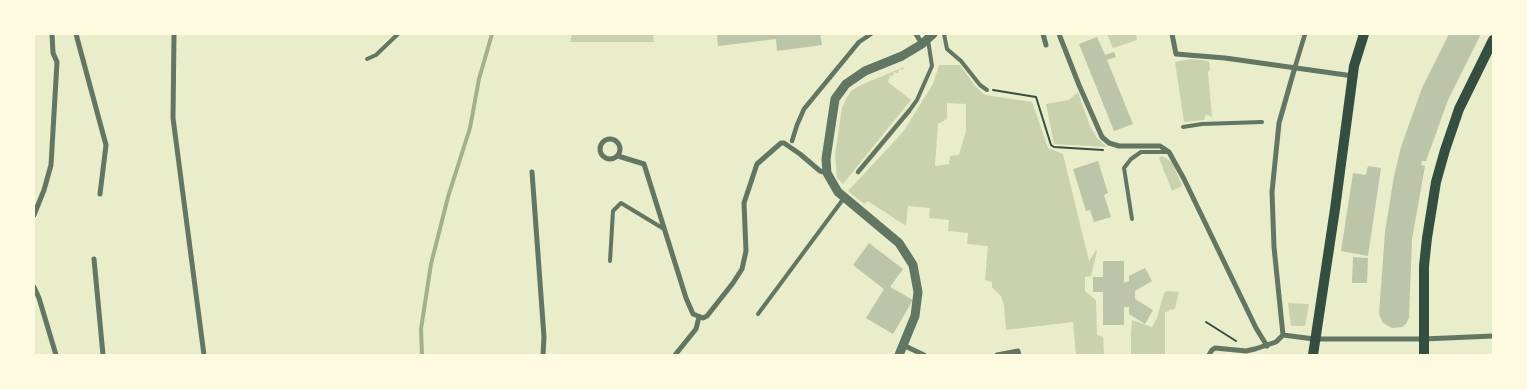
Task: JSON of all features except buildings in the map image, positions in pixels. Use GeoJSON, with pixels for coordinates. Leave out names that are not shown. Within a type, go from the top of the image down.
{"type":"FeatureCollection","features":[{"type":"Feature","properties":{"kind":"main road"},"geometry":{"type":"LineString","coordinates":[[1313,355],[1352,76],[1364,34]]}},
{"type":"Feature","properties":{"kind":"main road"},"geometry":{"type":"LineString","coordinates":[[1424,355],[1424,266],[1436,182],[1458,108],[1493,40]]}},
{"type":"Feature","properties":{"kind":"street"},"geometry":{"type":"LineString","coordinates":[[34,215],[51,165],[56,62],[53,53],[52,34]]}},
{"type":"Feature","properties":{"kind":"street"},"geometry":{"type":"LineString","coordinates":[[76,34],[106,145],[100,194]]}},
{"type":"Feature","properties":{"kind":"street"},"geometry":{"type":"LineString","coordinates":[[174,34],[172,118],[204,355]]}},
{"type":"Feature","properties":{"kind":"street"},"geometry":{"type":"LineString","coordinates":[[792,141],[804,109],[859,42],[871,34]]}},
{"type":"Feature","properties":{"kind":"street"},"geometry":{"type":"LineString","coordinates":[[916,34],[928,39]]}},
{"type":"Feature","properties":{"kind":"street"},"geometry":{"type":"LineString","coordinates":[[1043,34],[1046,45]]}},
{"type":"Feature","properties":{"kind":"street"},"geometry":{"type":"LineString","coordinates":[[1059,34],[1102,137],[1109,144],[1119,146],[1160,146],[1168,152],[1184,179],[1252,320],[1267,346]]}},
{"type":"Feature","properties":{"kind":"street"},"geometry":{"type":"LineString","coordinates":[[1172,34],[1176,54],[1221,57],[1352,76]]}},
{"type":"Feature","properties":{"kind":"street"},"geometry":{"type":"LineString","coordinates":[[1209,355],[1215,348],[1246,351],[1267,346],[1276,342],[1282,335],[1272,192],[1280,123],[1305,34]]}},
{"type":"Feature","properties":{"kind":"street"},"geometry":{"type":"LineString","coordinates":[[899,355],[915,316],[918,292],[913,266],[900,243],[838,192],[827,173],[826,159],[830,122],[835,99],[846,84],[865,71],[902,56],[928,39]]}},
{"type":"Feature","properties":{"kind":"street"},"geometry":{"type":"LineString","coordinates":[[858,172],[909,111]]}},
{"type":"Feature","properties":{"kind":"street"},"geometry":{"type":"LineString","coordinates":[[618,156],[620,147],[618,142],[610,139],[602,143],[600,150],[602,156],[608,159],[618,156],[644,164],[686,298],[694,314],[703,318],[707,316],[742,269],[746,251],[744,203],[757,164],[784,143],[820,171],[827,173]]}},
{"type":"Feature","properties":{"kind":"street"},"geometry":{"type":"LineString","coordinates":[[532,172],[544,337],[543,355]]}},
{"type":"Feature","properties":{"kind":"street"},"geometry":{"type":"LineString","coordinates":[[94,259],[103,355]]}},
{"type":"Feature","properties":{"kind":"street"},"geometry":{"type":"LineString","coordinates":[[34,287],[56,355]]}},
{"type":"Feature","properties":{"kind":"street"},"geometry":{"type":"LineString","coordinates":[[675,355],[696,329],[698,317]]}},
{"type":"Feature","properties":{"kind":"street"},"geometry":{"type":"LineString","coordinates":[[1282,335],[1314,340],[1493,336]]}},
{"type":"Feature","properties":{"kind":"street"},"geometry":{"type":"LineString","coordinates":[[902,345],[924,355]]}},
{"type":"Feature","properties":{"kind":"street"},"geometry":{"type":"LineString","coordinates":[[997,355],[1018,350],[1019,355]]}},
{"type":"Feature","properties":{"kind":"lane"},"geometry":{"type":"LineString","coordinates":[[367,59],[376,55],[398,34]]}},
{"type":"Feature","properties":{"kind":"lane"},"geometry":{"type":"LineString","coordinates":[[944,34],[947,49],[961,61],[980,85],[987,90]]}},
{"type":"Feature","properties":{"kind":"lane"},"geometry":{"type":"LineString","coordinates":[[909,111],[917,100],[932,66],[928,39]]}},
{"type":"Feature","properties":{"kind":"lane"},"geometry":{"type":"LineString","coordinates":[[1183,127],[1202,124],[1262,122]]}},
{"type":"Feature","properties":{"kind":"lane"},"geometry":{"type":"LineString","coordinates":[[1272,122],[1280,123]]}},
{"type":"Feature","properties":{"kind":"lane"},"geometry":{"type":"LineString","coordinates":[[1132,219],[1124,168],[1140,152],[1168,152]]}},
{"type":"Feature","properties":{"kind":"lane"},"geometry":{"type":"LineString","coordinates":[[758,314],[844,198]]}},
{"type":"Feature","properties":{"kind":"lane"},"geometry":{"type":"LineString","coordinates":[[610,262],[613,211],[621,203],[665,230]]}},
{"type":"Feature","properties":{"kind":"path"},"geometry":{"type":"LineString","coordinates":[[987,90],[1036,96],[1050,145],[1054,147],[1102,150]]}},
{"type":"Feature","properties":{"kind":"path"},"geometry":{"type":"LineString","coordinates":[[1206,322],[1236,341]]}},
{"type":"Feature","properties":{"kind":"green space"},"geometry":{"type":"Polygon","coordinates":[[[572,34],[653,34],[654,42],[570,42],[572,34]]]}},
{"type":"Feature","properties":{"kind":"green space"},"geometry":{"type":"Polygon","coordinates":[[[1107,34],[1136,34],[1137,40],[1113,48],[1107,34]]]}},
{"type":"Feature","properties":{"kind":"green space"},"geometry":{"type":"Polygon","coordinates":[[[1191,59],[1209,61],[1210,70],[1208,72],[1212,117],[1206,114],[1204,120],[1184,122],[1175,62],[1191,59]]]}},
{"type":"Feature","properties":{"kind":"green space"},"geometry":{"type":"Polygon","coordinates":[[[939,65],[960,65],[976,87],[985,95],[1032,102],[1048,148],[1063,154],[1089,261],[1097,251],[1091,276],[1085,277],[1085,291],[1096,300],[1097,335],[1103,337],[1104,355],[1076,355],[1073,322],[1006,330],[1004,305],[1001,296],[992,287],[992,282],[985,280],[988,246],[967,244],[968,233],[948,231],[949,220],[929,218],[930,208],[908,206],[906,226],[868,201],[864,204],[848,191],[903,132],[933,84],[939,65]],[[947,103],[947,119],[938,124],[935,166],[949,164],[950,156],[959,155],[966,131],[966,104],[947,103]]]}},
{"type":"Feature","properties":{"kind":"green space"},"geometry":{"type":"Polygon","coordinates":[[[899,69],[898,73],[894,72],[893,76],[890,75],[888,82],[911,100],[843,184],[837,178],[835,154],[842,108],[846,99],[851,91],[861,85],[899,69]]]}},
{"type":"Feature","properties":{"kind":"green space"},"geometry":{"type":"Polygon","coordinates":[[[1078,92],[1090,126],[1097,138],[1107,147],[1054,144],[1046,104],[1069,100],[1078,92]]]}},
{"type":"Feature","properties":{"kind":"green space"},"geometry":{"type":"Polygon","coordinates":[[[1162,156],[1172,162],[1182,186],[1172,191],[1159,158],[1162,156]]]}},
{"type":"Feature","properties":{"kind":"green space"},"geometry":{"type":"Polygon","coordinates":[[[1167,291],[1179,292],[1175,308],[1165,312],[1165,355],[1131,355],[1132,320],[1152,327],[1157,318],[1164,293],[1167,291]]]}},
{"type":"Feature","properties":{"kind":"green space"},"geometry":{"type":"Polygon","coordinates":[[[1288,303],[1309,304],[1305,326],[1291,326],[1288,303]]]}},
{"type":"Feature","properties":{"kind":"waterway"},"geometry":{"type":"LineString","coordinates":[[422,355],[421,329],[431,264],[448,197],[470,128],[479,79],[492,34]]}}]}
